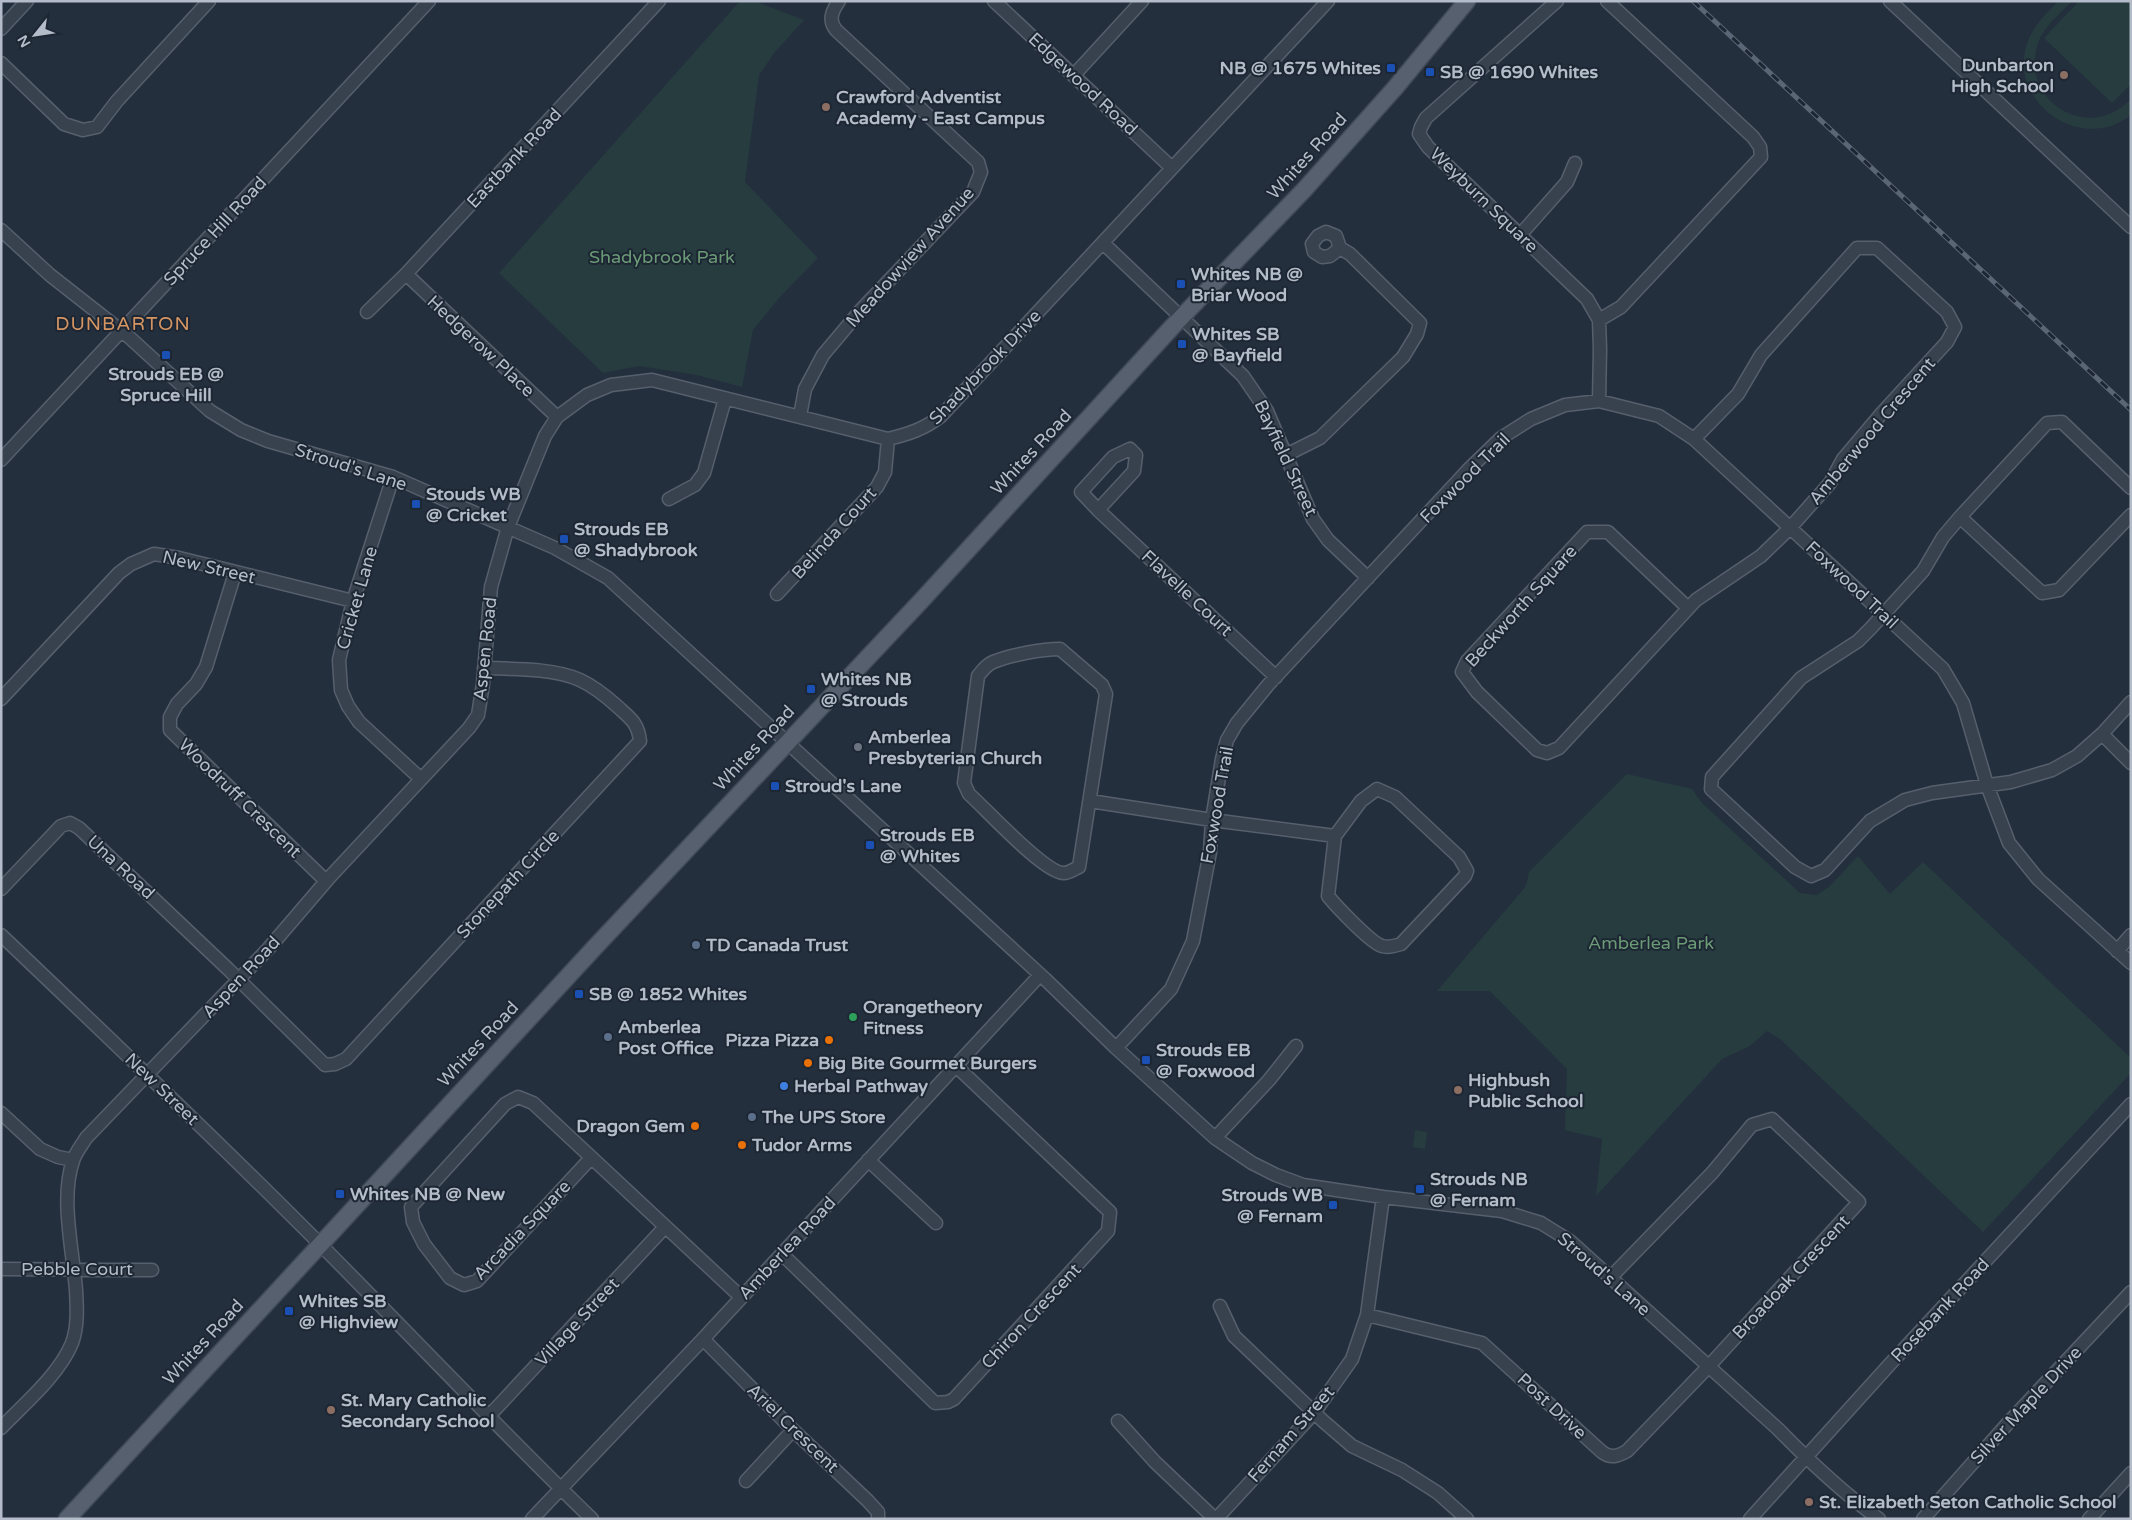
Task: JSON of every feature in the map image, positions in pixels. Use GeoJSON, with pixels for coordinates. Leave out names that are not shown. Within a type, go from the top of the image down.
{"type":"FeatureCollection","features":[{"type":"Feature","properties":{"kind":"main road","name":"Whites Road"},"geometry":{"type":"LineString","coordinates":[[67,1519],[596,946],[928,593],[1182,317],[1317,175],[1395,88],[1467,1]]}},
{"type":"Feature","properties":{"kind":"street"},"geometry":{"type":"LineString","coordinates":[[1,29],[28,1]]}},
{"type":"Feature","properties":{"kind":"street"},"geometry":{"type":"LineString","coordinates":[[1,63],[64,124],[83,130],[97,127],[117,101],[209,1]]}},
{"type":"Feature","properties":{"kind":"street","name":"Spruce Hill Road"},"geometry":{"type":"LineString","coordinates":[[1,460],[429,1]]}},
{"type":"Feature","properties":{"kind":"street","name":"Eastbank Road"},"geometry":{"type":"LineString","coordinates":[[367,312],[406,274],[659,1]]}},
{"type":"Feature","properties":{"kind":"street","name":"Meadowview Avenue"},"geometry":{"type":"LineString","coordinates":[[800,416],[805,389],[823,355],[860,311],[973,192],[981,172],[978,162],[842,36],[832,24],[831,12],[839,1]]}},
{"type":"Feature","properties":{"kind":"street","name":"Edgewood Road"},"geometry":{"type":"LineString","coordinates":[[994,1],[1172,168]]}},
{"type":"Feature","properties":{"kind":"street"},"geometry":{"type":"LineString","coordinates":[[1074,75],[1142,1]]}},
{"type":"Feature","properties":{"kind":"street","name":"Shadybrook Drive"},"geometry":{"type":"LineString","coordinates":[[508,527],[545,436],[557,417],[587,395],[611,385],[652,380],[888,439],[912,433],[927,426],[942,416],[1328,1]]}},
{"type":"Feature","properties":{"kind":"street","name":"Weyburn Square"},"geometry":{"type":"LineString","coordinates":[[1557,1],[1426,118],[1419,134],[1428,147],[1587,299],[1599,320],[1599,401]]}},
{"type":"Feature","properties":{"kind":"street"},"geometry":{"type":"LineString","coordinates":[[1599,320],[1621,307],[1761,157],[1760,147],[1754,137],[1607,1]]}},
{"type":"Feature","properties":{"kind":"street"},"geometry":{"type":"LineString","coordinates":[[1890,1],[2131,227]]}},
{"type":"Feature","properties":{"kind":"street"},"geometry":{"type":"LineString","coordinates":[[1520,235],[1567,182],[1575,163]]}},
{"type":"Feature","properties":{"kind":"street","name":"Stroud's Lane"},"geometry":{"type":"LineString","coordinates":[[1,230],[50,275],[121,332],[210,411],[241,430],[268,441],[393,477],[556,548],[608,578],[1215,1138],[1252,1163],[1304,1185],[1383,1197],[1502,1211],[1541,1223],[1570,1242],[1778,1429],[1806,1458],[1853,1500],[1879,1519]]}},
{"type":"Feature","properties":{"kind":"street","name":"Bayfield Street"},"geometry":{"type":"LineString","coordinates":[[1103,243],[1243,376],[1267,411],[1318,526],[1328,540],[1368,578]]}},
{"type":"Feature","properties":{"kind":"street"},"geometry":{"type":"LineString","coordinates":[[1286,454],[1320,438],[1403,357],[1417,334],[1420,323],[1350,254],[1340,248]]}},
{"type":"Feature","properties":{"kind":"street","name":"Amberwood Crescent"},"geometry":{"type":"LineString","coordinates":[[1694,439],[1738,394],[1761,355],[1857,248],[1877,248],[1902,270],[1947,312],[1955,327],[1947,342],[1874,422],[1843,459],[1830,483],[1790,528]]}},
{"type":"Feature","properties":{"kind":"street","name":"Hedgerow Place"},"geometry":{"type":"LineString","coordinates":[[406,274],[557,417]]}},
{"type":"Feature","properties":{"kind":"street"},"geometry":{"type":"LineString","coordinates":[[669,499],[695,485],[704,473],[725,399]]}},
{"type":"Feature","properties":{"kind":"street","name":"Foxwood Trail"},"geometry":{"type":"LineString","coordinates":[[1116,1048],[1171,989],[1193,941],[1210,852],[1212,820],[1222,759],[1228,740],[1237,723],[1276,677],[1468,470],[1501,438],[1531,419],[1565,405],[1599,401],[1659,416],[1694,439],[1943,670],[1964,703],[1987,785],[2009,843],[2038,879],[2131,964]]}},
{"type":"Feature","properties":{"kind":"street"},"geometry":{"type":"LineString","coordinates":[[2131,488],[2062,422],[2047,423],[1960,517],[1943,537],[1923,571],[1858,641],[1801,678],[1712,777],[1711,789],[1795,867],[1811,876],[1824,870],[1870,821],[1887,809],[1905,800],[1932,793],[2031,778],[2052,770],[2077,756],[2102,734],[2131,702]]}},
{"type":"Feature","properties":{"kind":"street","name":"Belinda Court"},"geometry":{"type":"LineString","coordinates":[[777,594],[877,487],[885,472],[888,439]]}},
{"type":"Feature","properties":{"kind":"street","name":"Flavelle Court"},"geometry":{"type":"LineString","coordinates":[[1098,510],[1134,470],[1136,455],[1130,449],[1113,457],[1081,492],[1098,510],[1276,677]]}},
{"type":"Feature","properties":{"kind":"street","name":"Cricket Lane"},"geometry":{"type":"LineString","coordinates":[[393,477],[353,601],[338,660],[341,690],[348,706],[359,722],[422,779]]}},
{"type":"Feature","properties":{"kind":"street"},"geometry":{"type":"LineString","coordinates":[[1960,517],[2042,593],[2060,590],[2131,514]]}},
{"type":"Feature","properties":{"kind":"street","name":"Aspen Road"},"geometry":{"type":"LineString","coordinates":[[1,1428],[56,1370],[72,1342],[76,1325],[74,1268],[68,1211],[69,1182],[73,1160],[86,1138],[293,921],[326,881],[469,728],[478,715],[491,587],[508,527]]}},
{"type":"Feature","properties":{"kind":"street","name":"Beckworth Square"},"geometry":{"type":"LineString","coordinates":[[1688,608],[1608,532],[1587,532],[1467,661],[1462,672],[1477,692],[1537,750],[1547,753],[1559,748],[1696,600],[1761,556],[1790,528]]}},
{"type":"Feature","properties":{"kind":"street","name":"New Street"},"geometry":{"type":"LineString","coordinates":[[1,699],[119,573],[131,564],[154,554],[179,558],[353,601]]}},
{"type":"Feature","properties":{"kind":"street","name":"Woodruff Crescent"},"geometry":{"type":"LineString","coordinates":[[235,573],[206,667],[196,684],[177,704],[170,717],[170,730],[326,881]]}},
{"type":"Feature","properties":{"kind":"street"},"geometry":{"type":"LineString","coordinates":[[1060,649],[1102,685],[1106,694],[1090,801],[1078,866],[1065,873],[1055,871],[1040,861],[969,794],[964,783],[978,676],[984,668],[993,662],[1041,650],[1060,649]]}},
{"type":"Feature","properties":{"kind":"street","name":"Stonepath Circle"},"geometry":{"type":"LineString","coordinates":[[239,979],[325,1065],[335,1064],[346,1059],[640,741],[639,728],[632,720],[608,698],[581,680],[565,674],[484,668]]}},
{"type":"Feature","properties":{"kind":"street"},"geometry":{"type":"LineString","coordinates":[[2102,734],[2131,763]]}},
{"type":"Feature","properties":{"kind":"street"},"geometry":{"type":"LineString","coordinates":[[1377,789],[1395,797],[1459,857],[1467,871],[1465,876],[1401,944],[1381,946],[1341,913],[1328,896],[1335,836],[1361,801],[1377,789]]}},
{"type":"Feature","properties":{"kind":"street"},"geometry":{"type":"LineString","coordinates":[[1090,801],[1212,820],[1335,836]]}},
{"type":"Feature","properties":{"kind":"street","name":"Una Road"},"geometry":{"type":"LineString","coordinates":[[1,889],[61,826],[70,823],[79,828],[239,979]]}},
{"type":"Feature","properties":{"kind":"street","name":"New Street"},"geometry":{"type":"LineString","coordinates":[[1,935],[148,1074],[592,1519]]}},
{"type":"Feature","properties":{"kind":"street"},"geometry":{"type":"LineString","coordinates":[[2117,951],[2131,935]]}},
{"type":"Feature","properties":{"kind":"street","name":"Amberlea Road"},"geometry":{"type":"LineString","coordinates":[[532,1519],[703,1339],[955,1065],[1040,976]]}},
{"type":"Feature","properties":{"kind":"street"},"geometry":{"type":"LineString","coordinates":[[1215,1138],[1269,1080],[1296,1046]]}},
{"type":"Feature","properties":{"kind":"street","name":"Chiron Crescent"},"geometry":{"type":"LineString","coordinates":[[782,1254],[935,1403],[948,1402],[954,1399],[1108,1231],[1110,1212],[955,1065]]}},
{"type":"Feature","properties":{"kind":"street","name":"Arcadia Square"},"geometry":{"type":"LineString","coordinates":[[591,1158],[477,1281],[464,1285],[450,1278],[424,1244],[412,1222],[411,1207],[505,1104],[518,1097],[533,1103],[741,1297]]}},
{"type":"Feature","properties":{"kind":"street","name":"Rosebank Road"},"geometry":{"type":"LineString","coordinates":[[1750,1519],[1890,1364],[2131,1104]]}},
{"type":"Feature","properties":{"kind":"street"},"geometry":{"type":"LineString","coordinates":[[1,1113],[40,1149],[73,1160]]}},
{"type":"Feature","properties":{"kind":"street","name":"Broadoak Crescent"},"geometry":{"type":"LineString","coordinates":[[1610,1278],[1712,1174],[1752,1125],[1772,1119],[1859,1202],[1709,1366]]}},
{"type":"Feature","properties":{"kind":"street"},"geometry":{"type":"LineString","coordinates":[[868,1160],[936,1224]]}},
{"type":"Feature","properties":{"kind":"street","name":"Fernam Street"},"geometry":{"type":"LineString","coordinates":[[1216,1519],[1314,1413],[1352,1359],[1367,1315],[1383,1197]]}},
{"type":"Feature","properties":{"kind":"street","name":"Village Street"},"geometry":{"type":"LineString","coordinates":[[489,1416],[665,1227]]}},
{"type":"Feature","properties":{"kind":"street","name":"Pebble Court"},"geometry":{"type":"LineString","coordinates":[[1,1269],[152,1270]]}},
{"type":"Feature","properties":{"kind":"street","name":"Silver Maple Drive"},"geometry":{"type":"LineString","coordinates":[[1923,1519],[2009,1422],[2131,1292]]}},
{"type":"Feature","properties":{"kind":"street"},"geometry":{"type":"LineString","coordinates":[[1220,1306],[1234,1336],[1314,1413],[1352,1446],[1402,1470],[1438,1493],[1467,1519]]}},
{"type":"Feature","properties":{"kind":"street","name":"Post Drive"},"geometry":{"type":"LineString","coordinates":[[1367,1315],[1482,1343],[1602,1452],[1616,1457],[1627,1451],[1709,1366]]}},
{"type":"Feature","properties":{"kind":"street","name":"Ariel Crescent"},"geometry":{"type":"LineString","coordinates":[[703,1339],[868,1501],[878,1512],[878,1519]]}},
{"type":"Feature","properties":{"kind":"street"},"geometry":{"type":"LineString","coordinates":[[1118,1421],[1155,1462],[1216,1519]]}},
{"type":"Feature","properties":{"kind":"street"},"geometry":{"type":"LineString","coordinates":[[746,1481],[794,1430]]}},
{"type":"Feature","properties":{"kind":"street"},"geometry":{"type":"LineString","coordinates":[[2089,1519],[2131,1473]]}},
{"type":"Feature","properties":{"kind":"green space","name":"Shadybrook Park"},"geometry":{"type":"Polygon","coordinates":[[[740,1],[754,1],[804,20],[775,52],[759,75],[745,182],[818,258],[779,298],[753,330],[742,387],[697,375],[639,366],[603,373],[499,273],[740,1]]]}},
{"type":"Feature","properties":{"kind":"green space"},"geometry":{"type":"Polygon","coordinates":[[[2058,1],[2072,1],[2048,26],[2038,43],[2035,64],[2038,83],[2048,98],[2061,110],[2078,116],[2096,117],[2114,112],[2131,99],[2131,115],[2111,126],[2091,129],[2070,125],[2052,115],[2037,101],[2027,84],[2024,63],[2028,41],[2037,25],[2058,1]]]}},
{"type":"Feature","properties":{"kind":"green space"},"geometry":{"type":"Polygon","coordinates":[[[2079,1],[2131,1],[2131,84],[2112,103],[2044,38],[2079,1]]]}},
{"type":"Feature","properties":{"kind":"green space","name":"Amberlea Park"},"geometry":{"type":"Polygon","coordinates":[[[1627,774],[1692,789],[1702,803],[1800,893],[1817,895],[1829,887],[1858,856],[1890,894],[1923,862],[2131,1058],[2131,1073],[1983,1232],[1780,1039],[1767,1031],[1750,1046],[1722,1059],[1596,1196],[1602,1139],[1565,1130],[1567,1069],[1490,991],[1437,991],[1526,886],[1529,872],[1627,774]]]}},
{"type":"Feature","properties":{"kind":"green space"},"geometry":{"type":"Polygon","coordinates":[[[1415,1130],[1427,1132],[1425,1149],[1413,1147],[1415,1130]]]}},
{"type":"Feature","properties":{"kind":"railway"},"geometry":{"type":"LineString","coordinates":[[1693,1],[2131,410]]}},
{"type":"Feature","properties":{"kind":"place","name":"NB @ 1675 Whites"},"geometry":{"type":"Point","coordinates":[1391,68]}},
{"type":"Feature","properties":{"kind":"place","name":"SB @ 1690 Whites"},"geometry":{"type":"Point","coordinates":[1430,72]}},
{"type":"Feature","properties":{"kind":"place","name":"Dunbarton High School"},"geometry":{"type":"Point","coordinates":[2064,75]}},
{"type":"Feature","properties":{"kind":"place","name":"Crawford Adventist Academy - East Campus"},"geometry":{"type":"Point","coordinates":[826,107]}},
{"type":"Feature","properties":{"kind":"place","name":"Whites NB @ Briar Wood"},"geometry":{"type":"Point","coordinates":[1181,284]}},
{"type":"Feature","properties":{"kind":"place","name":"Whites SB @ Bayfield"},"geometry":{"type":"Point","coordinates":[1182,344]}},
{"type":"Feature","properties":{"kind":"place","name":"Strouds EB @ Spruce Hill"},"geometry":{"type":"Point","coordinates":[166,355]}},
{"type":"Feature","properties":{"kind":"place","name":"Stouds WB @ Cricket"},"geometry":{"type":"Point","coordinates":[416,504]}},
{"type":"Feature","properties":{"kind":"place","name":"Strouds EB @ Shadybrook"},"geometry":{"type":"Point","coordinates":[564,539]}},
{"type":"Feature","properties":{"kind":"place","name":"Whites NB @ Strouds"},"geometry":{"type":"Point","coordinates":[811,689]}},
{"type":"Feature","properties":{"kind":"place","name":"Amberlea Presbyterian Church"},"geometry":{"type":"Point","coordinates":[858,747]}},
{"type":"Feature","properties":{"kind":"place","name":"Stroud's Lane"},"geometry":{"type":"Point","coordinates":[775,786]}},
{"type":"Feature","properties":{"kind":"place","name":"Strouds EB @ Whites"},"geometry":{"type":"Point","coordinates":[870,845]}},
{"type":"Feature","properties":{"kind":"place","name":"TD Canada Trust"},"geometry":{"type":"Point","coordinates":[696,945]}},
{"type":"Feature","properties":{"kind":"place","name":"SB @ 1852 Whites"},"geometry":{"type":"Point","coordinates":[579,994]}},
{"type":"Feature","properties":{"kind":"place","name":"Orangetheory Fitness"},"geometry":{"type":"Point","coordinates":[853,1017]}},
{"type":"Feature","properties":{"kind":"place","name":"Amberlea Post Office"},"geometry":{"type":"Point","coordinates":[608,1037]}},
{"type":"Feature","properties":{"kind":"place","name":"Pizza Pizza"},"geometry":{"type":"Point","coordinates":[829,1040]}},
{"type":"Feature","properties":{"kind":"place","name":"Strouds EB @ Foxwood"},"geometry":{"type":"Point","coordinates":[1146,1060]}},
{"type":"Feature","properties":{"kind":"place","name":"Big Bite Gourmet Burgers"},"geometry":{"type":"Point","coordinates":[808,1063]}},
{"type":"Feature","properties":{"kind":"place","name":"Herbal Pathway"},"geometry":{"type":"Point","coordinates":[784,1086]}},
{"type":"Feature","properties":{"kind":"place","name":"Highbush Public School"},"geometry":{"type":"Point","coordinates":[1458,1090]}},
{"type":"Feature","properties":{"kind":"place","name":"The UPS Store"},"geometry":{"type":"Point","coordinates":[752,1117]}},
{"type":"Feature","properties":{"kind":"place","name":"Dragon Gem"},"geometry":{"type":"Point","coordinates":[695,1126]}},
{"type":"Feature","properties":{"kind":"place","name":"Tudor Arms"},"geometry":{"type":"Point","coordinates":[742,1145]}},
{"type":"Feature","properties":{"kind":"place","name":"Strouds NB @ Fernam"},"geometry":{"type":"Point","coordinates":[1420,1189]}},
{"type":"Feature","properties":{"kind":"place","name":"Whites NB @ New"},"geometry":{"type":"Point","coordinates":[340,1194]}},
{"type":"Feature","properties":{"kind":"place","name":"Strouds WB @ Fernam"},"geometry":{"type":"Point","coordinates":[1333,1205]}},
{"type":"Feature","properties":{"kind":"place","name":"Whites SB @ Highview"},"geometry":{"type":"Point","coordinates":[289,1311]}},
{"type":"Feature","properties":{"kind":"place","name":"St. Mary Catholic Secondary School"},"geometry":{"type":"Point","coordinates":[331,1410]}},
{"type":"Feature","properties":{"kind":"place","name":"St. Elizabeth Seton Catholic School"},"geometry":{"type":"Point","coordinates":[1809,1502]}},
{"type":"Feature","properties":{"kind":"district","name":"DUNBARTON"},"geometry":{"type":"Point","coordinates":[123,323]}}]}
